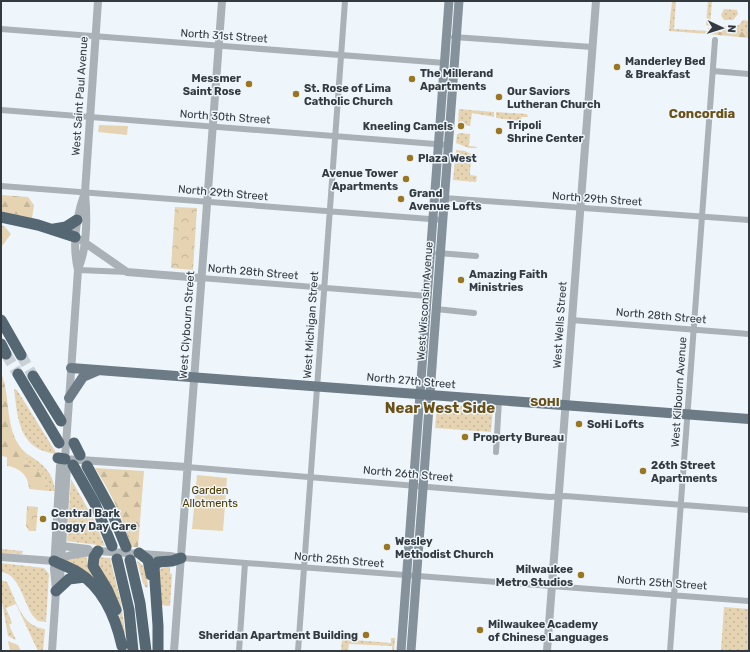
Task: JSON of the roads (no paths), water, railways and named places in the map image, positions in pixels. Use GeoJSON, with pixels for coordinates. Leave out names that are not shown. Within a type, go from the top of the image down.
{"type":"FeatureCollection","features":[{"type":"Feature","properties":{"kind":"highway"},"geometry":{"type":"LineString","coordinates":[[1,217],[53,229],[80,239]]}},
{"type":"Feature","properties":{"kind":"highway"},"geometry":{"type":"LineString","coordinates":[[53,229],[66,227],[77,220]]}},
{"type":"Feature","properties":{"kind":"highway"},"geometry":{"type":"LineString","coordinates":[[1,320],[20,355]]}},
{"type":"Feature","properties":{"kind":"highway"},"geometry":{"type":"LineString","coordinates":[[18,374],[59,443]]}},
{"type":"Feature","properties":{"kind":"highway"},"geometry":{"type":"LineString","coordinates":[[33,376],[64,420]]}},
{"type":"Feature","properties":{"kind":"highway"},"geometry":{"type":"LineString","coordinates":[[74,443],[80,455]]}},
{"type":"Feature","properties":{"kind":"highway"},"geometry":{"type":"LineString","coordinates":[[90,463],[132,553],[146,651]]}},
{"type":"Feature","properties":{"kind":"highway"},"geometry":{"type":"LineString","coordinates":[[65,464],[95,504],[112,546]]}},
{"type":"Feature","properties":{"kind":"highway"},"geometry":{"type":"LineString","coordinates":[[98,551],[93,560],[93,566],[113,601],[118,620],[122,649]]}},
{"type":"Feature","properties":{"kind":"highway"},"geometry":{"type":"LineString","coordinates":[[132,553],[148,560],[155,592]]}},
{"type":"Feature","properties":{"kind":"highway"},"geometry":{"type":"LineString","coordinates":[[117,558],[129,610],[133,651]]}},
{"type":"Feature","properties":{"kind":"highway"},"geometry":{"type":"LineString","coordinates":[[158,651],[158,626],[153,571],[155,564],[181,558]]}},
{"type":"Feature","properties":{"kind":"highway"},"geometry":{"type":"LineString","coordinates":[[59,561],[85,577],[96,589],[110,610],[117,626],[122,649]]}},
{"type":"Feature","properties":{"kind":"highway"},"geometry":{"type":"LineString","coordinates":[[56,591],[69,579],[85,577]]}},
{"type":"Feature","properties":{"kind":"main road","name":"West Wisconsin Avenue"},"geometry":{"type":"LineString","coordinates":[[438,220],[444,198],[445,63],[449,1]]}},
{"type":"Feature","properties":{"kind":"main road","name":"West Wisconsin Avenue"},"geometry":{"type":"LineString","coordinates":[[411,651],[423,486],[427,296],[435,253],[444,145],[457,37],[459,1]]}},
{"type":"Feature","properties":{"kind":"main road","name":"West Wisconsin Avenue"},"geometry":{"type":"LineString","coordinates":[[401,651],[413,485],[436,319],[435,253]]}},
{"type":"Feature","properties":{"kind":"main road"},"geometry":{"type":"LineString","coordinates":[[427,296],[431,302],[432,312],[436,319]]}},
{"type":"Feature","properties":{"kind":"main road","name":"North 27th Street"},"geometry":{"type":"LineString","coordinates":[[71,368],[194,376],[564,406],[749,419]]}},
{"type":"Feature","properties":{"kind":"main road"},"geometry":{"type":"LineString","coordinates":[[69,398],[83,377],[100,370]]}},
{"type":"Feature","properties":{"kind":"street","name":"West Saint Paul Avenue"},"geometry":{"type":"LineString","coordinates":[[52,651],[56,591],[54,580],[62,546],[65,464],[64,420],[69,398],[78,270],[75,257],[87,209],[85,192],[98,1]]}},
{"type":"Feature","properties":{"kind":"street","name":"West Clybourn Street"},"geometry":{"type":"LineString","coordinates":[[174,651],[222,1]]}},
{"type":"Feature","properties":{"kind":"street","name":"West Michigan Street"},"geometry":{"type":"LineString","coordinates":[[298,651],[345,1]]}},
{"type":"Feature","properties":{"kind":"street","name":"West Wells Street"},"geometry":{"type":"LineString","coordinates":[[548,651],[564,406],[596,1]]}},
{"type":"Feature","properties":{"kind":"street","name":"North 31st Street"},"geometry":{"type":"LineString","coordinates":[[1,29],[445,63]]}},
{"type":"Feature","properties":{"kind":"street"},"geometry":{"type":"LineString","coordinates":[[447,36],[592,48]]}},
{"type":"Feature","properties":{"kind":"street","name":"West Kilbourn Avenue"},"geometry":{"type":"LineString","coordinates":[[670,651],[715,40]]}},
{"type":"Feature","properties":{"kind":"street"},"geometry":{"type":"LineString","coordinates":[[713,71],[749,74]]}},
{"type":"Feature","properties":{"kind":"street","name":"North 30th Street"},"geometry":{"type":"LineString","coordinates":[[1,110],[444,145]]}},
{"type":"Feature","properties":{"kind":"street","name":"North 29th Street"},"geometry":{"type":"LineString","coordinates":[[1,186],[438,220]]}},
{"type":"Feature","properties":{"kind":"street","name":"West Saint Paul Avenue"},"geometry":{"type":"LineString","coordinates":[[80,239],[77,220],[85,192]]}},
{"type":"Feature","properties":{"kind":"street","name":"North 29th Street"},"geometry":{"type":"LineString","coordinates":[[444,198],[749,220]]}},
{"type":"Feature","properties":{"kind":"street"},"geometry":{"type":"LineString","coordinates":[[80,239],[127,272]]}},
{"type":"Feature","properties":{"kind":"street"},"geometry":{"type":"LineString","coordinates":[[435,253],[476,256]]}},
{"type":"Feature","properties":{"kind":"street","name":"North 28th Street"},"geometry":{"type":"LineString","coordinates":[[78,270],[127,272],[427,296]]}},
{"type":"Feature","properties":{"kind":"street"},"geometry":{"type":"LineString","coordinates":[[436,309],[474,313]]}},
{"type":"Feature","properties":{"kind":"street","name":"North 28th Street"},"geometry":{"type":"LineString","coordinates":[[571,320],[749,334]]}},
{"type":"Feature","properties":{"kind":"street"},"geometry":{"type":"LineString","coordinates":[[496,452],[499,400]]}},
{"type":"Feature","properties":{"kind":"street","name":"North 26th Street"},"geometry":{"type":"LineString","coordinates":[[65,464],[90,463],[187,468],[558,497],[681,504],[749,510]]}},
{"type":"Feature","properties":{"kind":"street","name":"West Saint Paul Avenue"},"geometry":{"type":"LineString","coordinates":[[59,561],[65,464]]}},
{"type":"Feature","properties":{"kind":"street"},"geometry":{"type":"LineString","coordinates":[[62,546],[98,551]]}},
{"type":"Feature","properties":{"kind":"street","name":"North 25th Street"},"geometry":{"type":"LineString","coordinates":[[1,557],[59,561],[82,552],[98,551],[417,577],[749,601]]}},
{"type":"Feature","properties":{"kind":"street"},"geometry":{"type":"LineString","coordinates":[[239,651],[245,563]]}},
{"type":"Feature","properties":{"kind":"tunnel"},"geometry":{"type":"LineString","coordinates":[[6,354],[18,374]]}},
{"type":"Feature","properties":{"kind":"tunnel"},"geometry":{"type":"LineString","coordinates":[[21,355],[33,376]]}},
{"type":"Feature","properties":{"kind":"place","name":"Manderley Bed & Breakfast"},"geometry":{"type":"Point","coordinates":[617,67]}},
{"type":"Feature","properties":{"kind":"place","name":"The Millerand Apartments"},"geometry":{"type":"Point","coordinates":[412,79]}},
{"type":"Feature","properties":{"kind":"place","name":"Messmer Saint Rose"},"geometry":{"type":"Point","coordinates":[249,84]}},
{"type":"Feature","properties":{"kind":"place","name":"St. Rose of Lima Catholic Church"},"geometry":{"type":"Point","coordinates":[296,94]}},
{"type":"Feature","properties":{"kind":"place","name":"Our Saviors Lutheran Church"},"geometry":{"type":"Point","coordinates":[499,97]}},
{"type":"Feature","properties":{"kind":"place","name":"Kneeling Camels"},"geometry":{"type":"Point","coordinates":[461,126]}},
{"type":"Feature","properties":{"kind":"place","name":"Tripoli Shrine Center"},"geometry":{"type":"Point","coordinates":[499,131]}},
{"type":"Feature","properties":{"kind":"place","name":"Plaza West"},"geometry":{"type":"Point","coordinates":[410,158]}},
{"type":"Feature","properties":{"kind":"place","name":"Avenue Tower Apartments"},"geometry":{"type":"Point","coordinates":[406,179]}},
{"type":"Feature","properties":{"kind":"place","name":"Grand Avenue Lofts"},"geometry":{"type":"Point","coordinates":[401,199]}},
{"type":"Feature","properties":{"kind":"place","name":"Amazing Faith Ministries"},"geometry":{"type":"Point","coordinates":[461,280]}},
{"type":"Feature","properties":{"kind":"place","name":"SoHi Lofts"},"geometry":{"type":"Point","coordinates":[579,424]}},
{"type":"Feature","properties":{"kind":"place","name":"Property Bureau"},"geometry":{"type":"Point","coordinates":[465,437]}},
{"type":"Feature","properties":{"kind":"place","name":"26th Street Apartments"},"geometry":{"type":"Point","coordinates":[643,471]}},
{"type":"Feature","properties":{"kind":"place","name":"Central Bark Doggy Day Care"},"geometry":{"type":"Point","coordinates":[43,519]}},
{"type":"Feature","properties":{"kind":"place","name":"Wesley Methodist Church"},"geometry":{"type":"Point","coordinates":[387,547]}},
{"type":"Feature","properties":{"kind":"place","name":"Milwaukee Metro Studios"},"geometry":{"type":"Point","coordinates":[581,575]}},
{"type":"Feature","properties":{"kind":"place","name":"Milwaukee Academy of Chinese Languages"},"geometry":{"type":"Point","coordinates":[480,630]}},
{"type":"Feature","properties":{"kind":"place","name":"Sheridan Apartment Building"},"geometry":{"type":"Point","coordinates":[366,635]}},
{"type":"Feature","properties":{"kind":"district","name":"Concordia"},"geometry":{"type":"Point","coordinates":[702,113]}},
{"type":"Feature","properties":{"kind":"district","name":"SOHI"},"geometry":{"type":"Point","coordinates":[545,402]}},
{"type":"Feature","properties":{"kind":"district","name":"Near West Side"},"geometry":{"type":"Point","coordinates":[440,408]}},
{"type":"Feature","properties":{"kind":"park label","name":"Garden Allotments"},"geometry":{"type":"Point","coordinates":[210,496]}}]}
